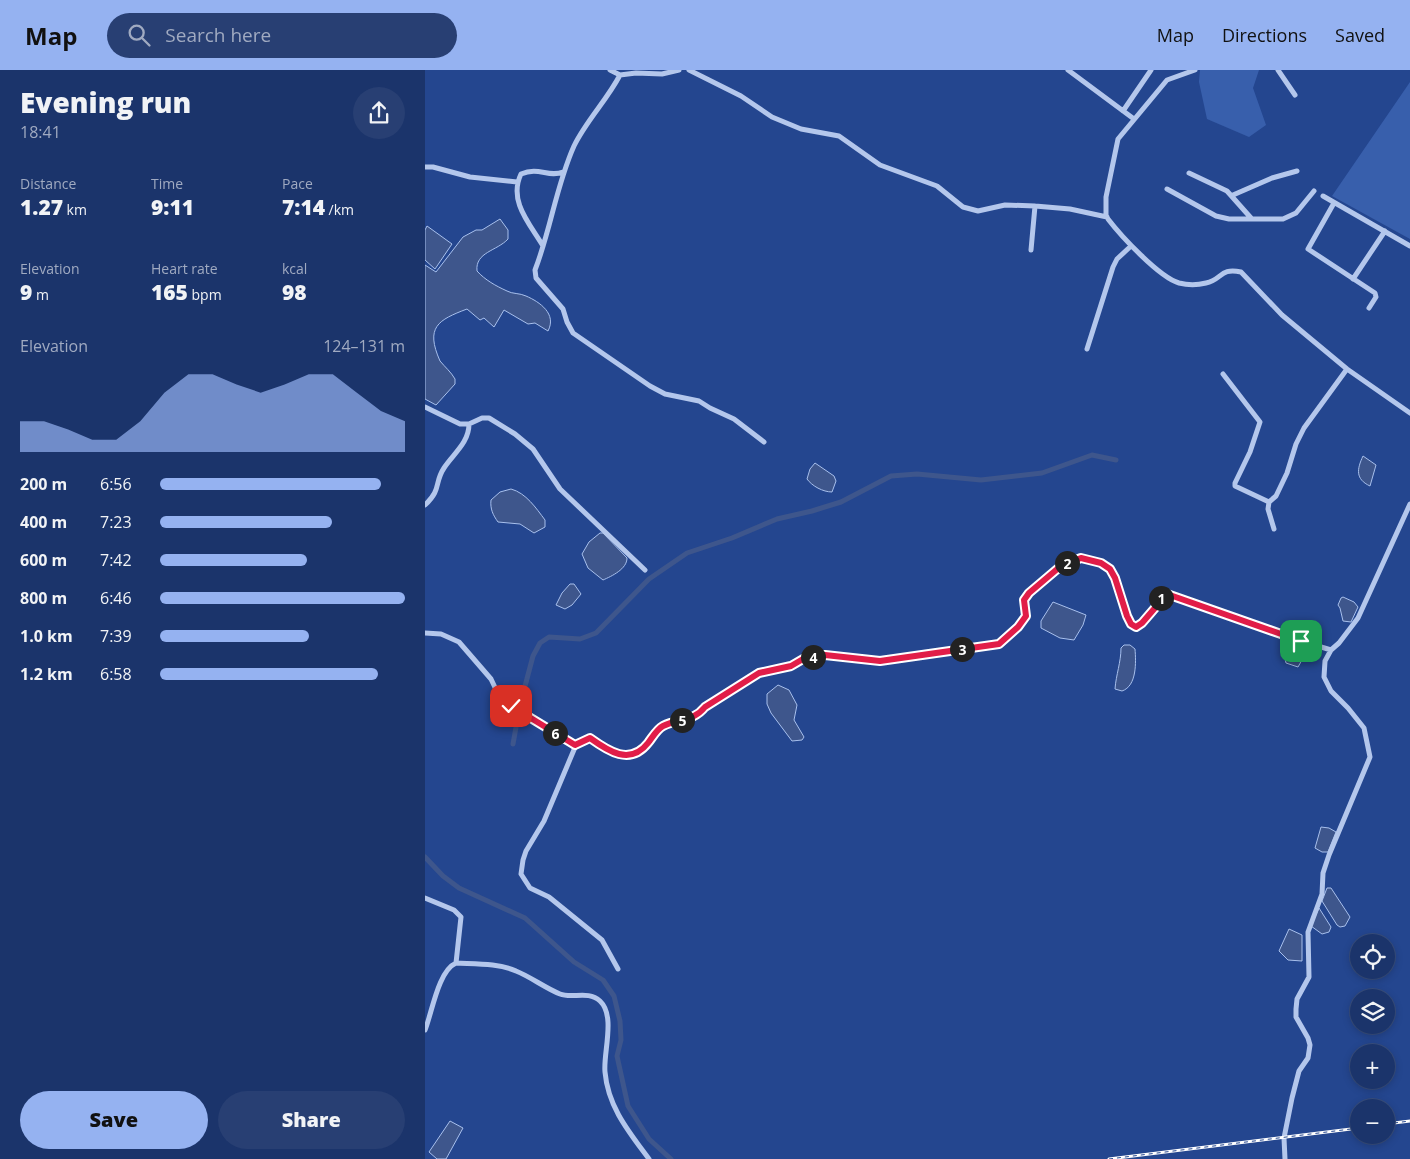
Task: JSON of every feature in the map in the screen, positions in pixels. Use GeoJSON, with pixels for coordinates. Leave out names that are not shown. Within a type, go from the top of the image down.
{"type":"FeatureCollection","features":[{"type":"Feature","properties":{"kind":"street"},"geometry":{"type":"LineString","coordinates":[[610,70],[620,75],[636,71],[662,74],[679,70]]}},
{"type":"Feature","properties":{"kind":"street"},"geometry":{"type":"LineString","coordinates":[[689,70],[741,96],[779,120],[801,129],[839,136],[880,165],[937,186],[963,207],[978,211],[1005,204],[1035,206],[1070,209],[1107,217]]}},
{"type":"Feature","properties":{"kind":"street"},"geometry":{"type":"LineString","coordinates":[[1068,70],[1134,119]]}},
{"type":"Feature","properties":{"kind":"street"},"geometry":{"type":"LineString","coordinates":[[1123,111],[1151,70]]}},
{"type":"Feature","properties":{"kind":"street"},"geometry":{"type":"LineString","coordinates":[[1195,70],[1167,80],[1118,139],[1106,197],[1107,217],[1131,246],[1178,283],[1208,283],[1223,272],[1233,270],[1241,272],[1282,315],[1347,368],[1410,413]]}},
{"type":"Feature","properties":{"kind":"street"},"geometry":{"type":"LineString","coordinates":[[1278,70],[1295,95]]}},
{"type":"Feature","properties":{"kind":"street"},"geometry":{"type":"LineString","coordinates":[[620,75],[575,144],[563,172],[535,270],[536,278],[559,302],[569,329],[573,333],[650,386],[665,394],[685,396],[699,400],[710,408],[734,419],[764,442]]}},
{"type":"Feature","properties":{"kind":"street"},"geometry":{"type":"LineString","coordinates":[[425,166],[470,177],[517,182]]}},
{"type":"Feature","properties":{"kind":"street"},"geometry":{"type":"LineString","coordinates":[[543,246],[521,215],[517,182],[521,174],[531,169],[557,175],[563,172]]}},
{"type":"Feature","properties":{"kind":"street"},"geometry":{"type":"LineString","coordinates":[[1233,195],[1272,178],[1297,171]]}},
{"type":"Feature","properties":{"kind":"street"},"geometry":{"type":"LineString","coordinates":[[1189,173],[1233,195],[1251,218]]}},
{"type":"Feature","properties":{"kind":"street"},"geometry":{"type":"LineString","coordinates":[[1167,189],[1216,216],[1229,219],[1283,219],[1296,213],[1314,191]]}},
{"type":"Feature","properties":{"kind":"street"},"geometry":{"type":"LineString","coordinates":[[1323,196],[1410,246]]}},
{"type":"Feature","properties":{"kind":"street"},"geometry":{"type":"LineString","coordinates":[[1335,203],[1308,249],[1377,295],[1369,308]]}},
{"type":"Feature","properties":{"kind":"street"},"geometry":{"type":"LineString","coordinates":[[1031,250],[1035,206]]}},
{"type":"Feature","properties":{"kind":"street"},"geometry":{"type":"LineString","coordinates":[[1353,279],[1385,231]]}},
{"type":"Feature","properties":{"kind":"street"},"geometry":{"type":"LineString","coordinates":[[1087,349],[1113,267],[1131,246]]}},
{"type":"Feature","properties":{"kind":"street"},"geometry":{"type":"LineString","coordinates":[[1274,529],[1268,509],[1269,502],[1276,496],[1287,473],[1296,444],[1304,428],[1347,368]]}},
{"type":"Feature","properties":{"kind":"street"},"geometry":{"type":"LineString","coordinates":[[1223,374],[1260,422],[1250,452],[1235,486],[1269,502]]}},
{"type":"Feature","properties":{"kind":"street"},"geometry":{"type":"LineString","coordinates":[[425,407],[460,424],[469,424],[482,418],[489,418],[515,434],[533,449],[560,489],[645,570]]}},
{"type":"Feature","properties":{"kind":"street"},"geometry":{"type":"LineString","coordinates":[[425,505],[437,491],[443,468],[461,448],[466,438],[469,424]]}},
{"type":"Feature","properties":{"kind":"street"},"geometry":{"type":"LineString","coordinates":[[1285,1159],[1284,1138],[1292,1098],[1299,1071],[1308,1058],[1310,1045],[1309,1038],[1297,1017],[1296,1009],[1297,999],[1309,977],[1308,932],[1322,894],[1323,873],[1329,855],[1370,757],[1364,728],[1348,708],[1331,692],[1324,677],[1325,661],[1331,650],[1339,643],[1358,618],[1410,504]]}},
{"type":"Feature","properties":{"kind":"street"},"geometry":{"type":"LineString","coordinates":[[618,969],[602,940],[549,897],[530,888],[521,874],[526,851],[544,821],[575,745],[590,738],[612,752],[627,756],[637,754],[660,727],[691,719],[700,714],[705,707],[759,673],[791,666],[803,659],[825,655],[880,661],[999,644],[1018,627],[1026,616],[1024,600],[1029,593],[1062,565],[1081,558],[1101,563],[1110,569],[1115,578],[1127,616],[1131,624],[1136,627],[1142,623],[1167,594],[1259,628],[1331,650]]}},
{"type":"Feature","properties":{"kind":"street"},"geometry":{"type":"LineString","coordinates":[[425,633],[441,634],[459,642],[491,679],[497,694],[511,706],[575,745]]}},
{"type":"Feature","properties":{"kind":"street"},"geometry":{"type":"LineString","coordinates":[[425,898],[459,913],[461,917],[456,963]]}},
{"type":"Feature","properties":{"kind":"street"},"geometry":{"type":"LineString","coordinates":[[425,1030],[445,976],[453,964],[456,963],[515,970],[562,995],[584,994],[600,1002],[607,1015],[608,1030],[605,1072],[612,1104],[624,1126],[649,1159]]}},
{"type":"Feature","properties":{"kind":"shaded area"},"geometry":{"type":"Polygon","coordinates":[[[1200,70],[1259,70],[1253,88],[1266,125],[1249,137],[1207,119],[1199,82],[1200,70]]]}},
{"type":"Feature","properties":{"kind":"shaded area"},"geometry":{"type":"Polygon","coordinates":[[[1410,82],[1410,239],[1332,196],[1410,82]]]}},
{"type":"Feature","properties":{"kind":"shaded area"},"geometry":{"type":"Polygon","coordinates":[[[500,219],[508,230],[508,239],[479,260],[477,271],[499,287],[509,292],[524,295],[546,309],[550,319],[548,331],[535,323],[528,324],[504,310],[494,327],[484,318],[480,320],[467,309],[448,317],[437,326],[434,340],[440,361],[455,379],[455,384],[436,405],[425,399],[425,265],[436,272],[463,237],[476,230],[482,230],[500,219]]]}},
{"type":"Feature","properties":{"kind":"shaded area"},"geometry":{"type":"Polygon","coordinates":[[[427,226],[452,244],[435,269],[425,260],[425,230],[427,226]]]}},
{"type":"Feature","properties":{"kind":"shaded area"},"geometry":{"type":"Polygon","coordinates":[[[1363,456],[1376,465],[1370,486],[1362,480],[1359,473],[1359,465],[1363,456]]]}},
{"type":"Feature","properties":{"kind":"shaded area"},"geometry":{"type":"Polygon","coordinates":[[[815,463],[834,476],[836,481],[832,492],[818,488],[807,479],[810,469],[815,463]]]}},
{"type":"Feature","properties":{"kind":"shaded area"},"geometry":{"type":"Polygon","coordinates":[[[511,489],[530,501],[545,520],[545,527],[534,533],[520,524],[498,522],[492,512],[491,500],[500,492],[511,489]]]}},
{"type":"Feature","properties":{"kind":"shaded area"},"geometry":{"type":"Polygon","coordinates":[[[600,533],[603,533],[627,558],[622,569],[603,580],[588,568],[582,554],[589,542],[600,533]]]}},
{"type":"Feature","properties":{"kind":"shaded area"},"geometry":{"type":"Polygon","coordinates":[[[570,584],[574,584],[581,594],[572,605],[565,609],[556,605],[562,593],[570,584]]]}},
{"type":"Feature","properties":{"kind":"shaded area"},"geometry":{"type":"Polygon","coordinates":[[[1343,597],[1354,602],[1358,607],[1351,622],[1343,621],[1338,605],[1343,597]]]}},
{"type":"Feature","properties":{"kind":"shaded area"},"geometry":{"type":"Polygon","coordinates":[[[1053,602],[1086,615],[1083,625],[1074,640],[1060,638],[1041,628],[1041,621],[1053,602]]]}},
{"type":"Feature","properties":{"kind":"shaded area"},"geometry":{"type":"Polygon","coordinates":[[[1124,645],[1130,645],[1135,649],[1135,673],[1131,684],[1122,691],[1115,689],[1121,648],[1124,645]]]}},
{"type":"Feature","properties":{"kind":"shaded area"},"geometry":{"type":"Polygon","coordinates":[[[1291,647],[1304,651],[1298,667],[1286,663],[1285,659],[1291,647]]]}},
{"type":"Feature","properties":{"kind":"shaded area"},"geometry":{"type":"Polygon","coordinates":[[[778,685],[789,690],[797,705],[794,720],[804,737],[802,740],[792,741],[771,713],[767,704],[767,694],[778,685]]]}},
{"type":"Feature","properties":{"kind":"shaded area"},"geometry":{"type":"Polygon","coordinates":[[[1321,827],[1329,828],[1336,832],[1328,852],[1322,852],[1315,848],[1321,827]]]}},
{"type":"Feature","properties":{"kind":"shaded area"},"geometry":{"type":"Polygon","coordinates":[[[1327,888],[1331,888],[1350,917],[1345,926],[1340,927],[1337,925],[1322,901],[1327,888]]]}},
{"type":"Feature","properties":{"kind":"shaded area"},"geometry":{"type":"Polygon","coordinates":[[[1319,908],[1331,927],[1329,932],[1322,934],[1311,926],[1319,908]]]}},
{"type":"Feature","properties":{"kind":"shaded area"},"geometry":{"type":"Polygon","coordinates":[[[1289,929],[1302,935],[1302,961],[1288,960],[1279,951],[1289,929]]]}},
{"type":"Feature","properties":{"kind":"shaded area"},"geometry":{"type":"Polygon","coordinates":[[[450,1121],[463,1128],[446,1159],[437,1159],[429,1152],[450,1121]]]}},
{"type":"Feature","properties":{"kind":"waterway"},"geometry":{"type":"LineString","coordinates":[[513,744],[520,705],[533,656],[540,643],[549,637],[580,639],[596,633],[649,579],[687,553],[732,538],[777,519],[841,502],[891,476],[917,474],[981,480],[1042,473],[1092,455],[1116,460]]}},
{"type":"Feature","properties":{"kind":"waterway"},"geometry":{"type":"LineString","coordinates":[[425,857],[443,876],[459,888],[525,918],[574,962],[603,980],[614,996],[620,1021],[621,1040],[617,1056],[628,1106],[649,1139],[671,1159]]}},
{"type":"Feature","properties":{"kind":"railway"},"geometry":{"type":"LineString","coordinates":[[1395,1123],[1410,1121]]}},
{"type":"Feature","properties":{"kind":"railway"},"geometry":{"type":"LineString","coordinates":[[1109,1159],[1350,1129]]}},
{"type":"Feature","properties":{"kind":"route"},"geometry":{"type":"LineString","coordinates":[[511,706],[575,745],[590,738],[612,752],[627,756],[637,754],[660,727],[681,720],[691,719],[700,714],[705,707],[759,673],[791,666],[803,659],[825,655],[880,661],[923,653],[999,644],[1018,627],[1026,616],[1024,600],[1029,593],[1062,565],[1081,558],[1101,563],[1110,569],[1115,578],[1127,616],[1131,624],[1136,627],[1148,617],[1163,596],[1170,594],[1259,628],[1301,641]]}}]}
